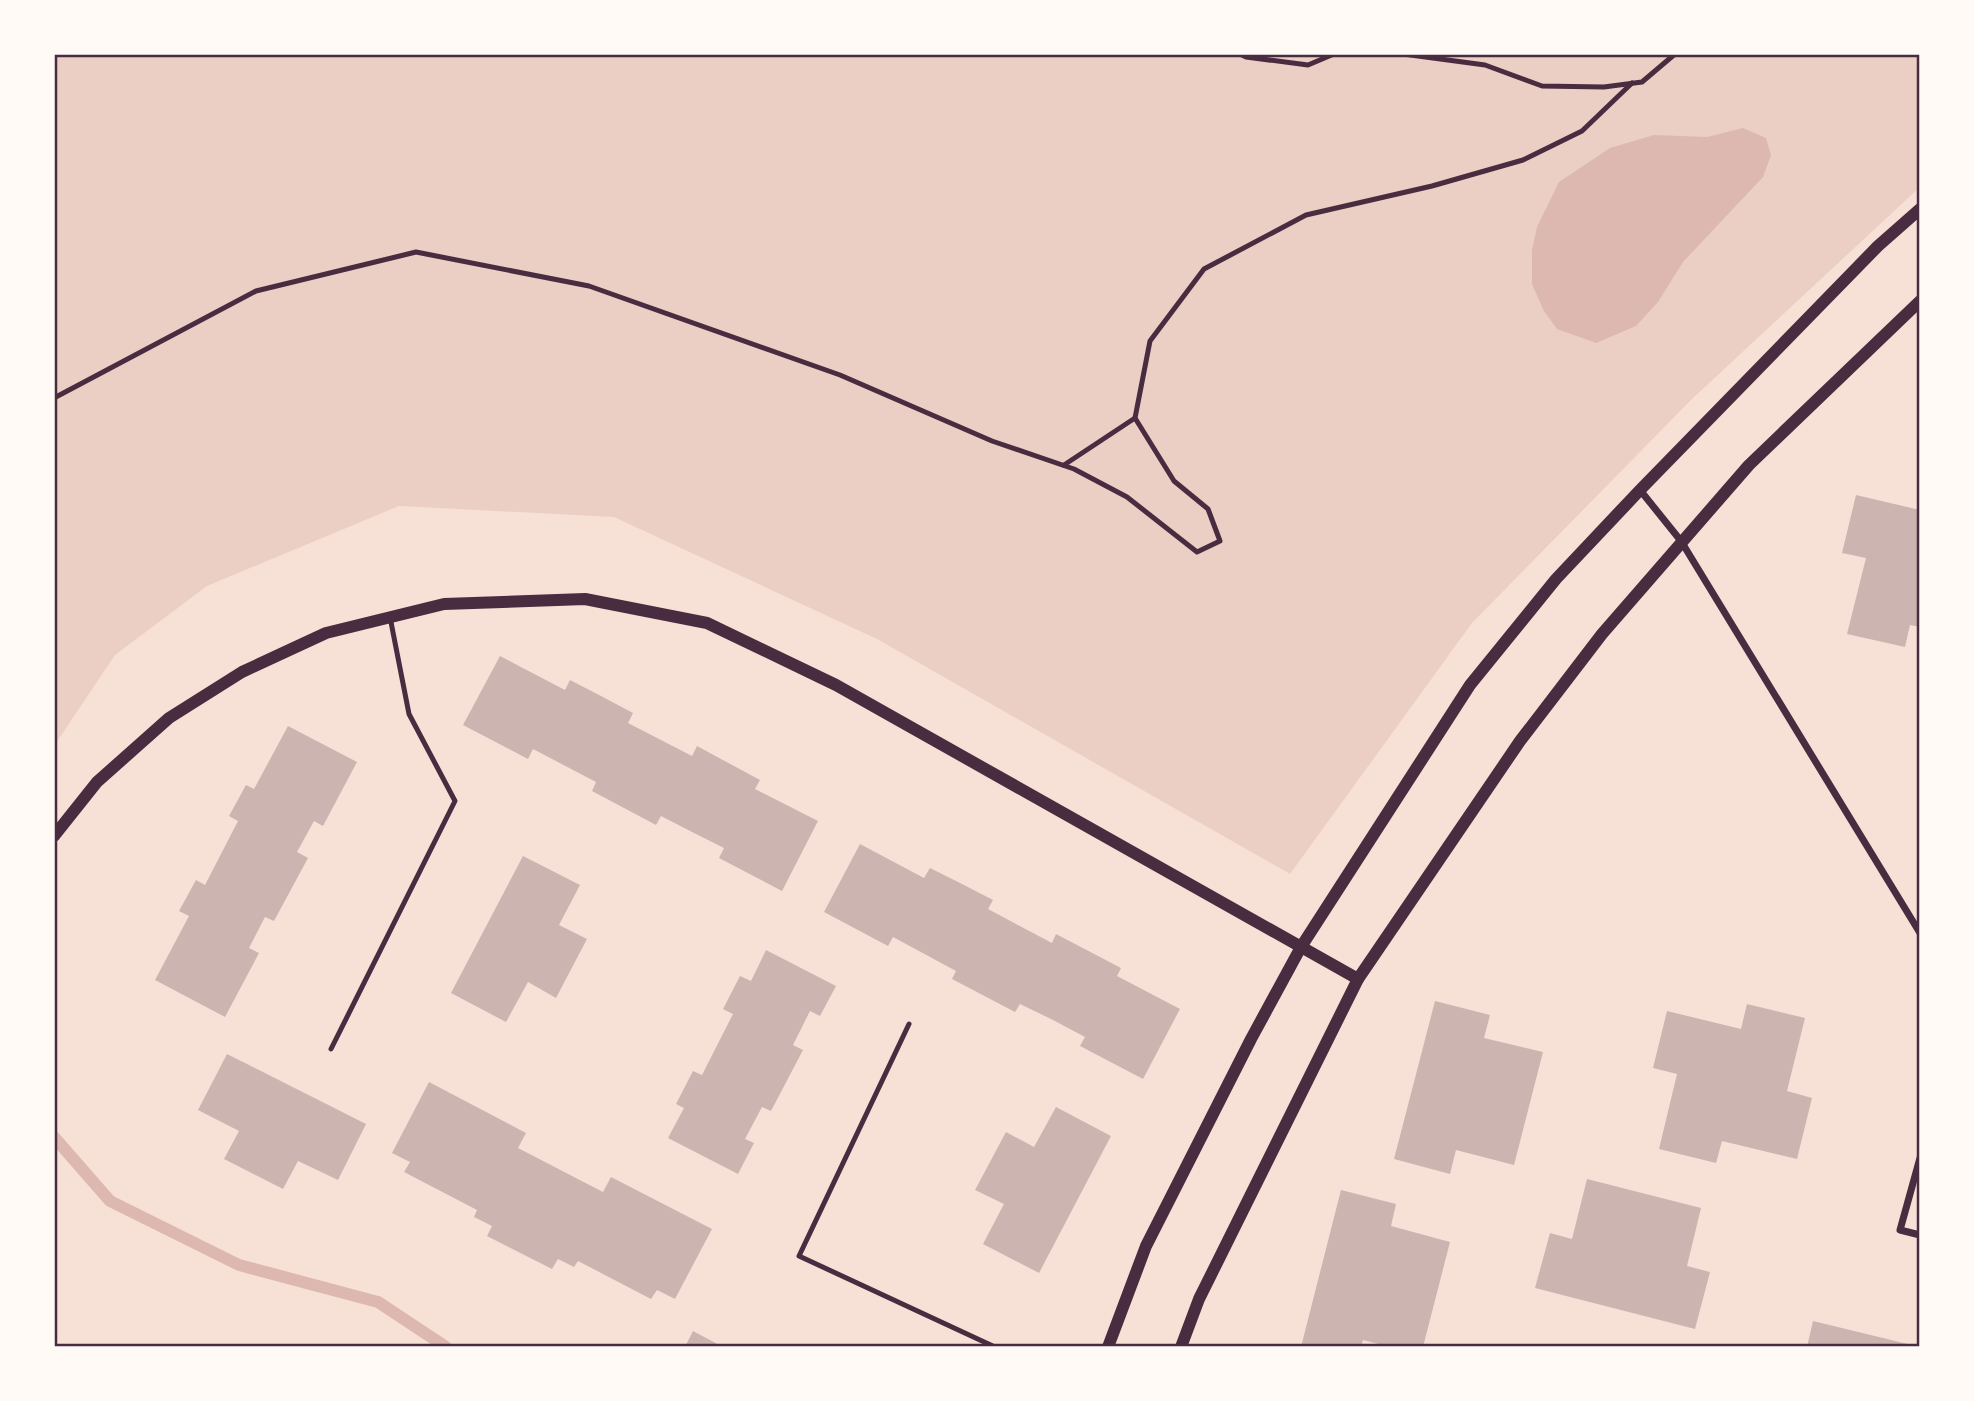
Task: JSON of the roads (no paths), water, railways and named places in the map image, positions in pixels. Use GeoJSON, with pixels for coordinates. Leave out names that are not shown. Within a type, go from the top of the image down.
{"type":"FeatureCollection","features":[{"type":"Feature","properties":{"kind":"street"},"geometry":{"type":"LineString","coordinates":[[1108,1347],[1146,1246],[1301,947],[1470,685],[1556,579],[1878,246],[1920,208]]}},
{"type":"Feature","properties":{"kind":"street"},"geometry":{"type":"LineString","coordinates":[[1181,1347],[1199,1299],[1358,979],[1520,740],[1602,634],[1749,465],[1920,301]]}},
{"type":"Feature","properties":{"kind":"street"},"geometry":{"type":"LineString","coordinates":[[1640,490],[1681,541],[1920,933]]}},
{"type":"Feature","properties":{"kind":"street"},"geometry":{"type":"LineString","coordinates":[[54,835],[97,782],[169,718],[242,672],[326,633],[444,604],[585,599],[707,623],[836,685],[1358,979]]}},
{"type":"Feature","properties":{"kind":"street"},"geometry":{"type":"LineString","coordinates":[[1920,1158],[1900,1230],[1920,1235]]}},
{"type":"Feature","properties":{"kind":"lane"},"geometry":{"type":"LineString","coordinates":[[1240,54],[1308,65],[1334,54]]}},
{"type":"Feature","properties":{"kind":"lane"},"geometry":{"type":"LineString","coordinates":[[1402,54],[1485,65],[1542,86],[1604,87],[1642,82],[1675,54]]}},
{"type":"Feature","properties":{"kind":"lane"},"geometry":{"type":"LineString","coordinates":[[54,398],[256,291],[416,252],[589,286],[841,375],[992,441],[1064,465],[1128,497],[1197,552],[1220,541],[1208,509],[1174,481],[1135,418],[1150,341],[1204,269],[1306,215],[1432,186],[1523,160],[1582,131],[1632,83]]}},
{"type":"Feature","properties":{"kind":"lane"},"geometry":{"type":"LineString","coordinates":[[1064,465],[1135,418]]}},
{"type":"Feature","properties":{"kind":"lane"},"geometry":{"type":"LineString","coordinates":[[331,1049],[455,801],[409,714],[390,617]]}},
{"type":"Feature","properties":{"kind":"lane"},"geometry":{"type":"LineString","coordinates":[[909,1024],[799,1256],[995,1347]]}},
{"type":"Feature","properties":{"kind":"waterway"},"geometry":{"type":"LineString","coordinates":[[54,1137],[110,1201],[239,1265],[378,1302],[446,1347]]}}]}
